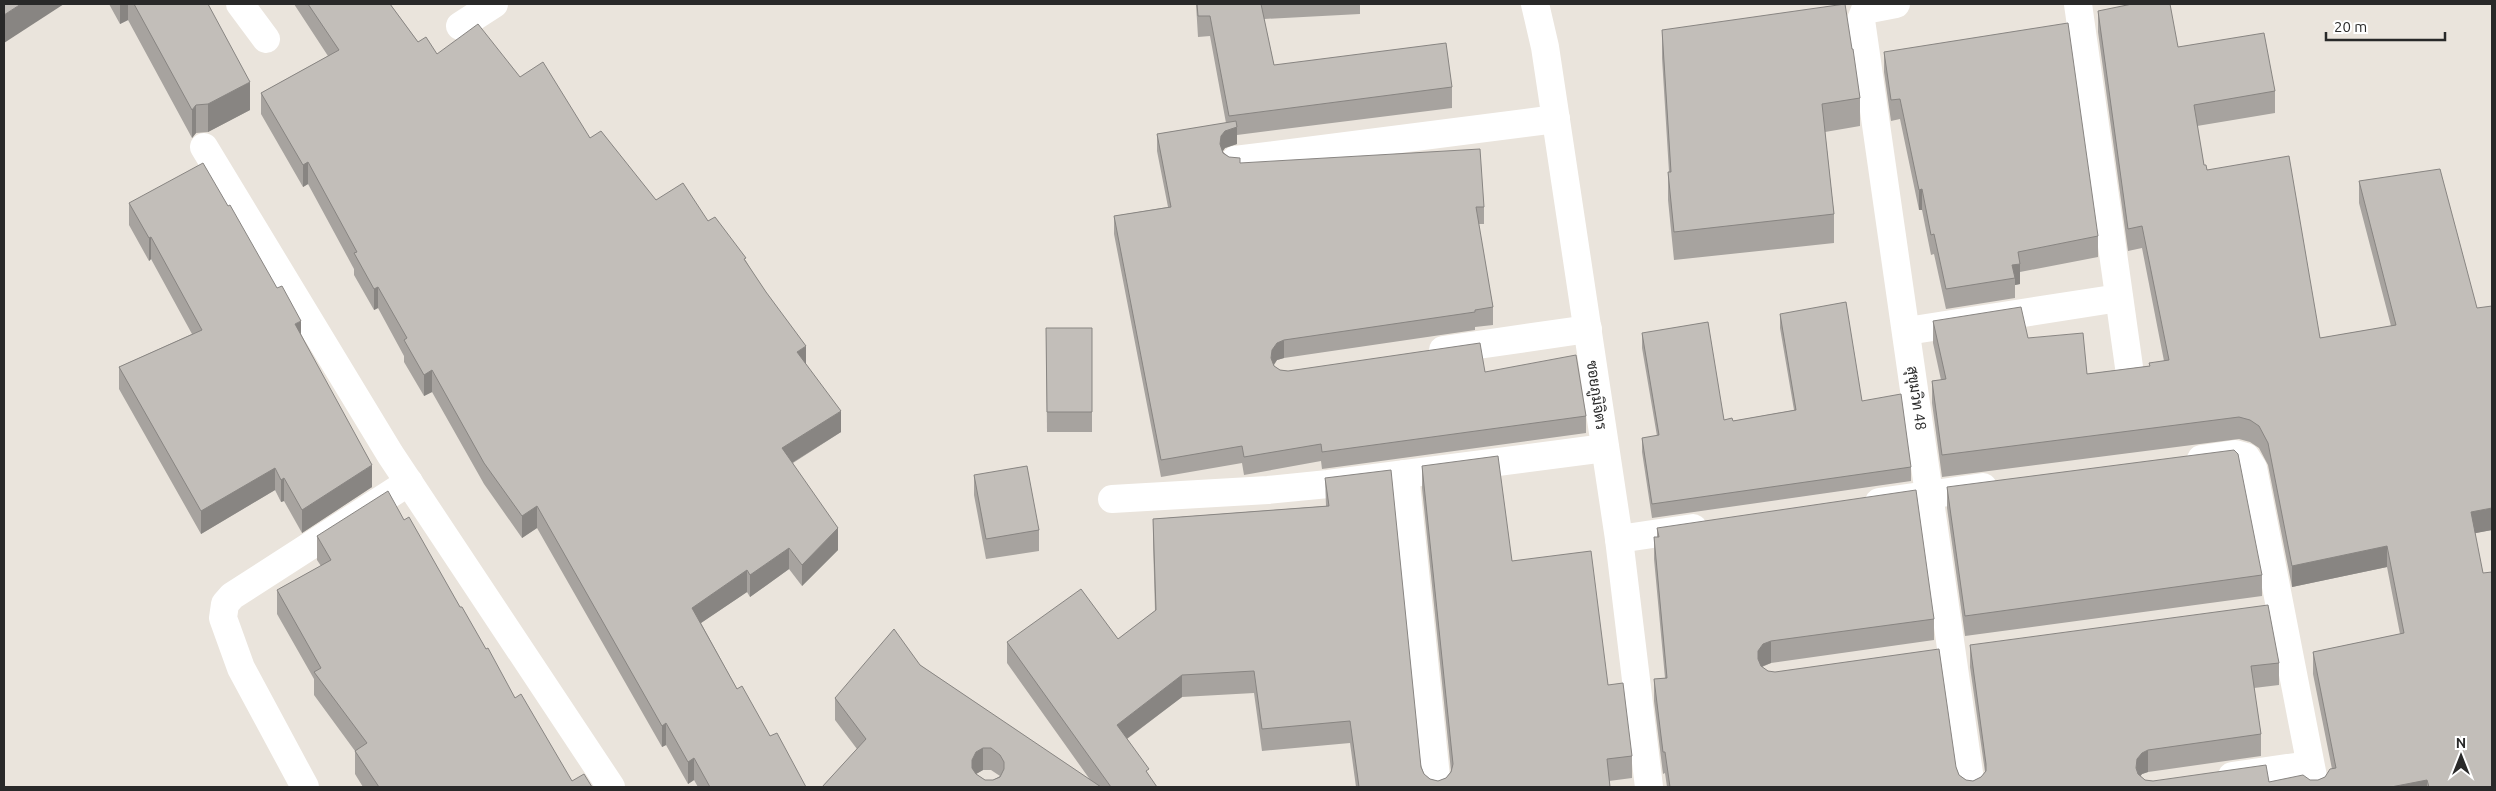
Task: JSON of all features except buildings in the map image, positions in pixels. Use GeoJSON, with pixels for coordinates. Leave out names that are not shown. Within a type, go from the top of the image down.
{"type":"FeatureCollection","features":[{"type":"Feature","properties":{"kind":"street"},"geometry":{"type":"LineString","coordinates":[[240,4],[266,39]]}},
{"type":"Feature","properties":{"kind":"street"},"geometry":{"type":"LineString","coordinates":[[460,26],[494,4]]}},
{"type":"Feature","properties":{"kind":"street","name":"ซอยภูมิจิตร"},"geometry":{"type":"LineString","coordinates":[[1535,4],[1545,47],[1619,539],[1648,787]]}},
{"type":"Feature","properties":{"kind":"street","name":"สุขุมวิท 48"},"geometry":{"type":"LineString","coordinates":[[1896,4],[1865,10],[1862,20],[1931,494],[1962,653],[1971,787]]}},
{"type":"Feature","properties":{"kind":"street"},"geometry":{"type":"LineString","coordinates":[[2078,4],[2129,367]]}},
{"type":"Feature","properties":{"kind":"street"},"geometry":{"type":"LineString","coordinates":[[1235,160],[1556,119]]}},
{"type":"Feature","properties":{"kind":"street"},"geometry":{"type":"LineString","coordinates":[[204,146],[409,482],[611,787]]}},
{"type":"Feature","properties":{"kind":"street"},"geometry":{"type":"LineString","coordinates":[[1907,331],[2119,298]]}},
{"type":"Feature","properties":{"kind":"street"},"geometry":{"type":"LineString","coordinates":[[1422,353],[1588,329]]}},
{"type":"Feature","properties":{"kind":"street"},"geometry":{"type":"LineString","coordinates":[[1112,499],[1268,490],[1605,448]]}},
{"type":"Feature","properties":{"kind":"street"},"geometry":{"type":"LineString","coordinates":[[2176,462],[2235,454],[2246,458],[2253,468],[2312,776],[2207,780]]}},
{"type":"Feature","properties":{"kind":"street"},"geometry":{"type":"LineString","coordinates":[[1404,474],[1437,787]]}},
{"type":"Feature","properties":{"kind":"street"},"geometry":{"type":"LineString","coordinates":[[305,787],[241,668],[223,618],[224,604],[232,596],[409,482]]}},
{"type":"Feature","properties":{"kind":"street"},"geometry":{"type":"LineString","coordinates":[[1853,506],[2009,484]]}},
{"type":"Feature","properties":{"kind":"street"},"geometry":{"type":"LineString","coordinates":[[1619,539],[1717,525]]}},
{"type":"Feature","properties":{"kind":"street"},"geometry":{"type":"LineString","coordinates":[[2251,613],[2280,609]]}},
{"type":"Feature","properties":{"kind":"street"},"geometry":{"type":"LineString","coordinates":[[1924,658],[1962,653]]}}]}
